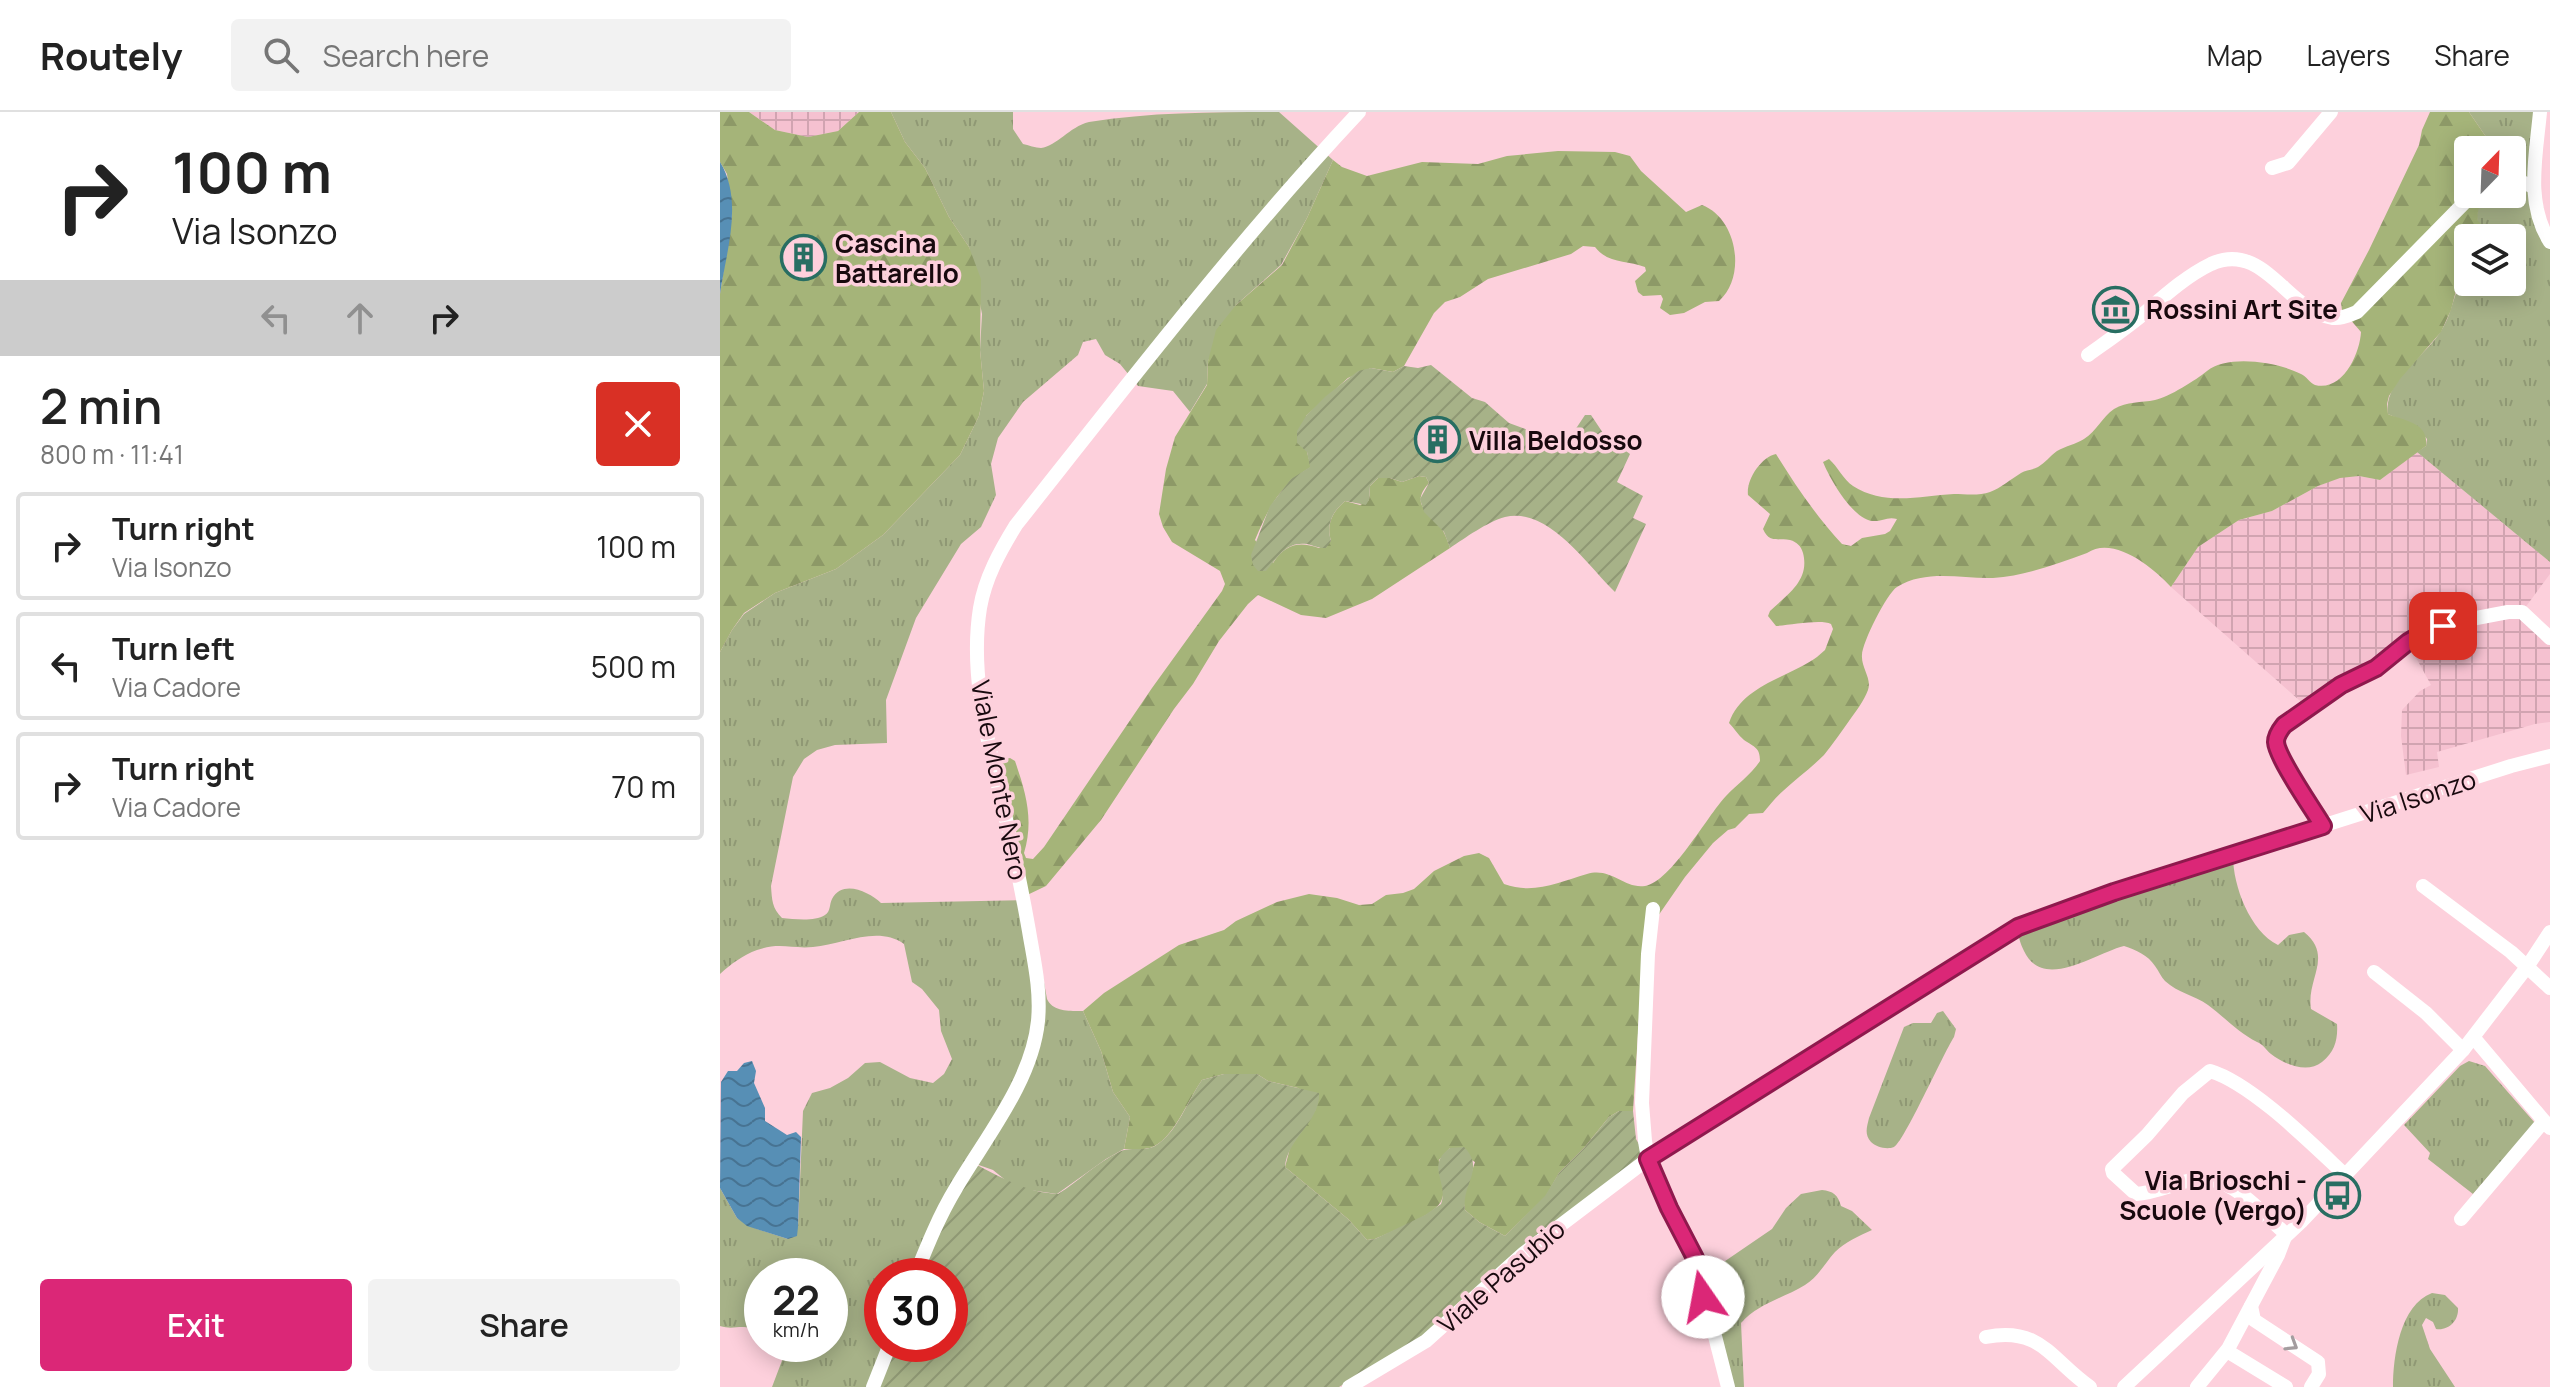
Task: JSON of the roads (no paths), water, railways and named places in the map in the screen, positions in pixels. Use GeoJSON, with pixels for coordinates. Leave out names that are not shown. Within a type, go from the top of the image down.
{"type":"FeatureCollection","features":[{"type":"Feature","properties":{"kind":"street","name":"Viale Monte Nero"},"geometry":{"type":"LineString","coordinates":[[923,1258],[955,1190],[1026,1070],[1036,1039],[1038,985],[977,668],[980,605],[989,575],[1016,525],[1303,172],[1359,112]]}},
{"type":"Feature","properties":{"kind":"street"},"geometry":{"type":"LineString","coordinates":[[2272,168],[2288,163],[2331,112]]}},
{"type":"Feature","properties":{"kind":"street"},"geometry":{"type":"LineString","coordinates":[[2540,112],[2534,187],[2539,220],[2550,242]]}},
{"type":"Feature","properties":{"kind":"street"},"geometry":{"type":"LineString","coordinates":[[2526,184],[2534,187]]}},
{"type":"Feature","properties":{"kind":"street"},"geometry":{"type":"LineString","coordinates":[[2088,355],[2113,331],[2211,264],[2230,261],[2254,263],[2318,312],[2334,318],[2357,312],[2459,208]]}},
{"type":"Feature","properties":{"kind":"street"},"geometry":{"type":"LineString","coordinates":[[2323,826],[2282,759],[2276,743],[2284,725],[2341,685],[2376,668],[2427,631],[2480,617],[2522,612],[2550,638]]}},
{"type":"Feature","properties":{"kind":"street","name":"Via Isonzo"},"geometry":{"type":"LineString","coordinates":[[1648,1159],[2018,927],[2099,897],[2550,756]]}},
{"type":"Feature","properties":{"kind":"street"},"geometry":{"type":"LineString","coordinates":[[2423,886],[2511,952],[2550,988]]}},
{"type":"Feature","properties":{"kind":"street"},"geometry":{"type":"LineString","coordinates":[[1653,909],[1642,1103],[1648,1159],[1695,1258],[1728,1387]]}},
{"type":"Feature","properties":{"kind":"street"},"geometry":{"type":"LineString","coordinates":[[2124,1387],[2301,1222],[2463,1050],[2550,932]]}},
{"type":"Feature","properties":{"kind":"street"},"geometry":{"type":"LineString","coordinates":[[2374,972],[2426,1013],[2463,1050]]}},
{"type":"Feature","properties":{"kind":"street"},"geometry":{"type":"LineString","coordinates":[[2461,1219],[2547,1125],[2474,1038]]}},
{"type":"Feature","properties":{"kind":"street"},"geometry":{"type":"LineString","coordinates":[[2286,1234],[2244,1196],[2214,1180],[2201,1178],[2136,1194],[2112,1169],[2183,1093],[2210,1071],[2251,1093],[2344,1174]]}},
{"type":"Feature","properties":{"kind":"street","name":"Viale Pasubio"},"geometry":{"type":"LineString","coordinates":[[1349,1387],[1426,1341],[1524,1253],[1648,1159]]}},
{"type":"Feature","properties":{"kind":"street"},"geometry":{"type":"LineString","coordinates":[[2197,1387],[2227,1351],[2286,1234]]}},
{"type":"Feature","properties":{"kind":"street"},"geometry":{"type":"LineString","coordinates":[[2251,1306],[2254,1320],[2318,1362],[2319,1374],[2311,1387]]}},
{"type":"Feature","properties":{"kind":"street"},"geometry":{"type":"LineString","coordinates":[[1986,1337],[2007,1333],[2026,1337],[2047,1350],[2090,1387]]}},
{"type":"Feature","properties":{"kind":"street"},"geometry":{"type":"LineString","coordinates":[[2227,1351],[2286,1387]]}},
{"type":"Feature","properties":{"kind":"street"},"geometry":{"type":"LineString","coordinates":[[873,1387],[883,1362]]}},
{"type":"Feature","properties":{"kind":"water"},"geometry":{"type":"Polygon","coordinates":[[[720,162],[731,193],[732,210],[720,294],[720,162]]]}},
{"type":"Feature","properties":{"kind":"water"},"geometry":{"type":"Polygon","coordinates":[[[752,1061],[756,1071],[754,1083],[765,1108],[765,1121],[787,1135],[796,1132],[801,1137],[797,1236],[788,1239],[747,1226],[737,1218],[720,1188],[721,1082],[728,1071],[737,1071],[744,1063],[752,1061]]]}},
{"type":"Feature","properties":{"kind":"place","name":"Cascina Battarello"},"geometry":{"type":"Point","coordinates":[804,258]}},
{"type":"Feature","properties":{"kind":"place","name":"Rossini Art Site"},"geometry":{"type":"Point","coordinates":[2115,309]}},
{"type":"Feature","properties":{"kind":"place","name":"Villa Beldosso"},"geometry":{"type":"Point","coordinates":[1438,440]}},
{"type":"Feature","properties":{"kind":"place","name":"Via Brioschi - Scuole (Vergo)"},"geometry":{"type":"Point","coordinates":[2338,1195]}}]}
